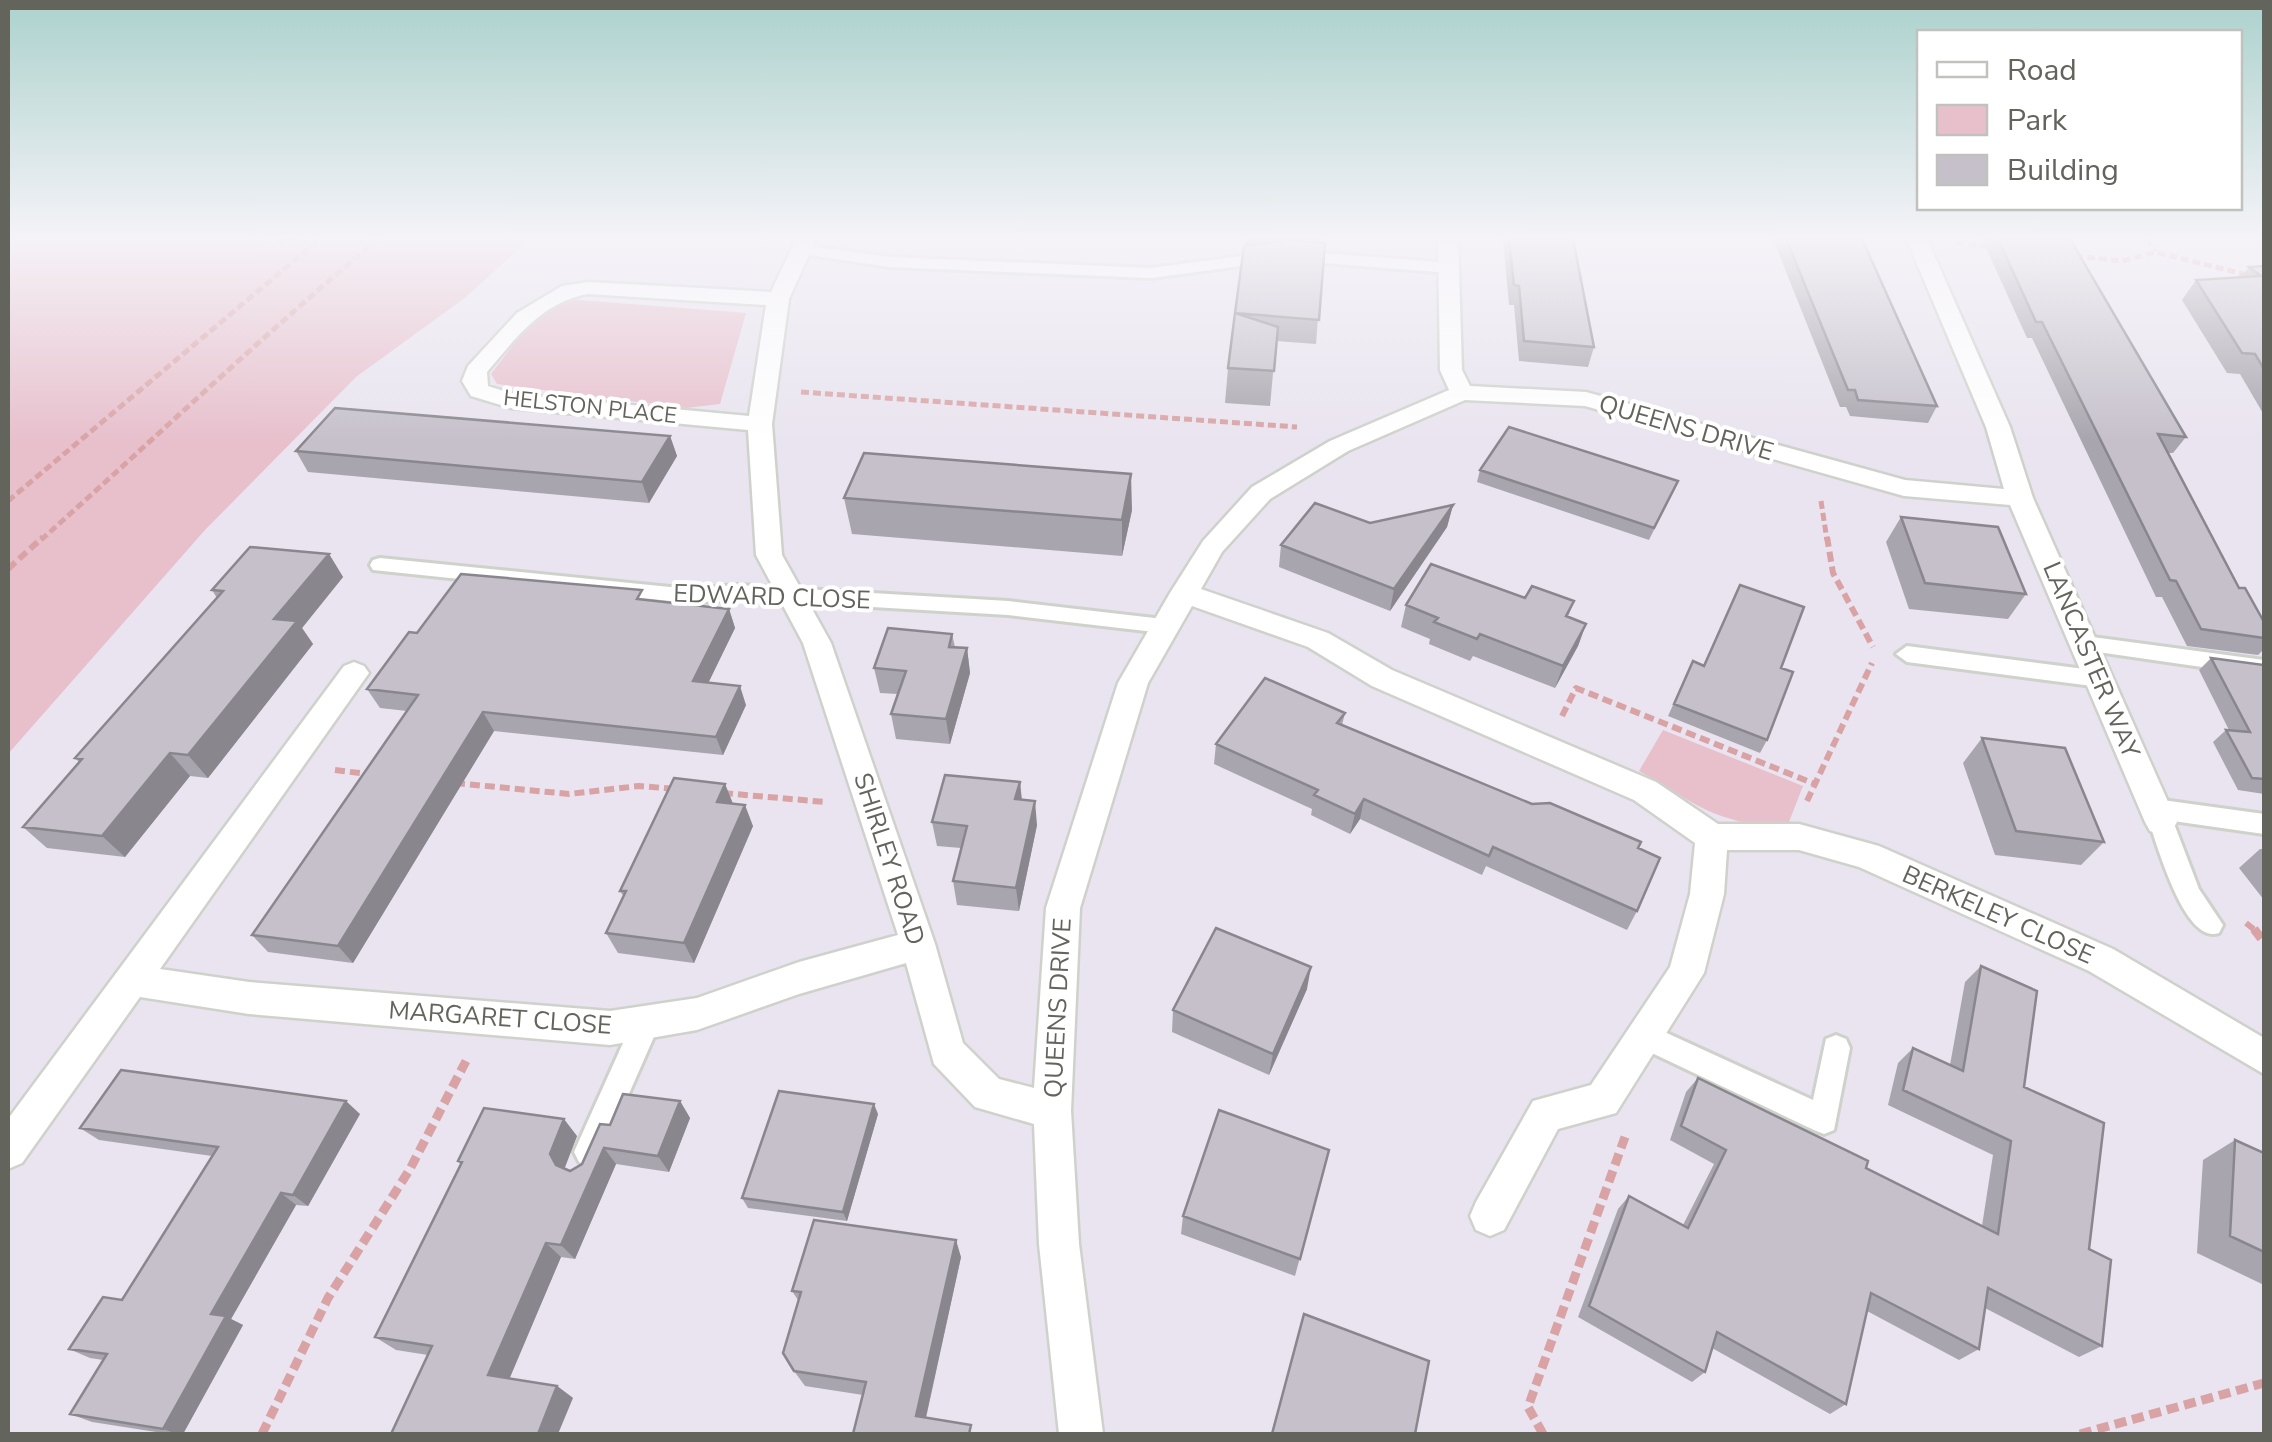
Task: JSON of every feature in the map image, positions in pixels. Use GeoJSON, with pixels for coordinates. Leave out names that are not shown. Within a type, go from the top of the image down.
{"type":"FeatureCollection","features":[{"type":"Feature","properties":{"kind":"street","name":"HELSTON PLACE"},"geometry":{"type":"LineString","coordinates":[[537,306],[476,371],[473,381],[479,391],[510,401],[760,424]]}},
{"type":"Feature","properties":{"kind":"street","name":"SHIRLEY ROAD"},"geometry":{"type":"LineString","coordinates":[[777,306],[760,424],[768,555],[817,643],[918,944],[947,1052],[988,1094],[1052,1111]]}},
{"type":"Feature","properties":{"kind":"street"},"geometry":{"type":"LineString","coordinates":[[1450,306],[1451,370],[1462,393]]}},
{"type":"Feature","properties":{"kind":"street","name":"LANCASTER WAY"},"geometry":{"type":"LineString","coordinates":[[1946,306],[1998,427],[2020,498],[2158,816]]}},
{"type":"Feature","properties":{"kind":"street","name":"QUEENS DRIVE"},"geometry":{"type":"LineString","coordinates":[[1052,1111],[1063,908],[1132,683],[1212,548],[1261,493],[1368,432],[1462,393],[1586,399],[1904,488],[2020,498]]}},
{"type":"Feature","properties":{"kind":"street"},"geometry":{"type":"LineString","coordinates":[[1184,593],[1318,640],[1382,678],[1645,791],[1712,837],[1707,894],[1686,972],[1603,1100],[1546,1114],[1490,1216]]}},
{"type":"Feature","properties":{"kind":"street"},"geometry":{"type":"LineString","coordinates":[[8,1150],[354,674]]}},
{"type":"Feature","properties":{"kind":"street","name":"BERKELEY CLOSE"},"geometry":{"type":"LineString","coordinates":[[1712,837],[1791,836],[1867,856],[2101,960],[2264,1057]]}},
{"type":"Feature","properties":{"kind":"street","name":"MARGARET CLOSE"},"geometry":{"type":"LineString","coordinates":[[132,980],[249,998],[610,1028],[698,1014],[799,978],[918,944]]}},
{"type":"Feature","properties":{"kind":"street"},"geometry":{"type":"LineString","coordinates":[[1052,1111],[1059,1244],[1081,1434]]}},
{"type":"Feature","properties":{"kind":"lane","name":"EDWARD CLOSE"},"geometry":{"type":"LineString","coordinates":[[380,564],[690,596],[737,592],[1008,608],[1163,626]]}},
{"type":"Feature","properties":{"kind":"lane"},"geometry":{"type":"LineString","coordinates":[[2085,644],[2264,668]]}},
{"type":"Feature","properties":{"kind":"lane"},"geometry":{"type":"LineString","coordinates":[[1907,654],[2100,679]]}},
{"type":"Feature","properties":{"kind":"lane"},"geometry":{"type":"LineString","coordinates":[[2210,925],[2188,894],[2158,816],[2264,824]]}},
{"type":"Feature","properties":{"kind":"lane"},"geometry":{"type":"LineString","coordinates":[[582,1168],[646,1023]]}},
{"type":"Feature","properties":{"kind":"lane"},"geometry":{"type":"LineString","coordinates":[[1645,1036],[1824,1120],[1836,1048]]}},
{"type":"Feature","properties":{"kind":"path"},"geometry":{"type":"LineString","coordinates":[[8,501],[239,306]]}},
{"type":"Feature","properties":{"kind":"path"},"geometry":{"type":"LineString","coordinates":[[8,569],[222,379],[298,306]]}},
{"type":"Feature","properties":{"kind":"path"},"geometry":{"type":"LineString","coordinates":[[765,389],[1368,432]]}},
{"type":"Feature","properties":{"kind":"path"},"geometry":{"type":"LineString","coordinates":[[1791,836],[1876,654],[1832,572],[1815,465]]}},
{"type":"Feature","properties":{"kind":"path"},"geometry":{"type":"LineString","coordinates":[[1545,747],[1576,688],[1815,784]]}},
{"type":"Feature","properties":{"kind":"path"},"geometry":{"type":"LineString","coordinates":[[290,766],[370,774]]}},
{"type":"Feature","properties":{"kind":"path"},"geometry":{"type":"LineString","coordinates":[[450,782],[569,794],[639,786],[678,789]]}},
{"type":"Feature","properties":{"kind":"path"},"geometry":{"type":"LineString","coordinates":[[717,792],[871,806]]}},
{"type":"Feature","properties":{"kind":"path"},"geometry":{"type":"LineString","coordinates":[[262,1434],[328,1298],[410,1169],[487,1020]]}},
{"type":"Feature","properties":{"kind":"path"},"geometry":{"type":"LineString","coordinates":[[1543,1434],[1528,1407],[1626,1135],[1638,1119]]}},
{"type":"Feature","properties":{"kind":"path"},"geometry":{"type":"LineString","coordinates":[[2080,1434],[2232,1389],[2264,1384]]}},
{"type":"Feature","properties":{"kind":"green space"},"geometry":{"type":"Polygon","coordinates":[[[8,306],[453,306],[356,377],[205,530],[8,754],[8,306]]]}},
{"type":"Feature","properties":{"kind":"green space"},"geometry":{"type":"Polygon","coordinates":[[[660,306],[746,313],[720,404],[686,408],[497,384],[491,374],[542,307],[660,306]]]}},
{"type":"Feature","properties":{"kind":"green space"},"geometry":{"type":"Polygon","coordinates":[[[1663,730],[1803,786],[1787,827],[1742,822],[1708,811],[1639,771],[1663,730]]]}},
{"type":"Feature","properties":{"kind":"building"},"geometry":{"type":"Polygon","coordinates":[[[1236,306],[1320,306],[1319,320],[1235,313],[1236,306]]]}},
{"type":"Feature","properties":{"kind":"building"},"geometry":{"type":"Polygon","coordinates":[[[1521,306],[1586,306],[1594,347],[1524,341],[1521,306]]]}},
{"type":"Feature","properties":{"kind":"building"},"geometry":{"type":"Polygon","coordinates":[[[1814,306],[1892,306],[1937,406],[1858,400],[1855,390],[1848,390],[1814,306]]]}},
{"type":"Feature","properties":{"kind":"building"},"geometry":{"type":"Polygon","coordinates":[[[2029,306],[2109,306],[2186,437],[2158,434],[2239,588],[2245,588],[2264,622],[2264,638],[2201,629],[2176,581],[2170,580],[2042,322],[2036,322],[2029,306]]]}},
{"type":"Feature","properties":{"kind":"building"},"geometry":{"type":"Polygon","coordinates":[[[2213,306],[2264,306],[2264,369],[2255,354],[2242,353],[2213,306]]]}},
{"type":"Feature","properties":{"kind":"building"},"geometry":{"type":"Polygon","coordinates":[[[1235,313],[1278,327],[1274,371],[1228,368],[1235,313]]]}},
{"type":"Feature","properties":{"kind":"building"},"geometry":{"type":"Polygon","coordinates":[[[335,408],[670,436],[642,482],[296,451],[335,408]]]}},
{"type":"Feature","properties":{"kind":"building"},"geometry":{"type":"Polygon","coordinates":[[[1509,427],[1678,481],[1654,528],[1480,470],[1509,427]]]}},
{"type":"Feature","properties":{"kind":"building"},"geometry":{"type":"Polygon","coordinates":[[[864,453],[1131,474],[1122,520],[844,498],[864,453]]]}},
{"type":"Feature","properties":{"kind":"building"},"geometry":{"type":"Polygon","coordinates":[[[1315,503],[1370,523],[1453,505],[1394,589],[1281,545],[1315,503]]]}},
{"type":"Feature","properties":{"kind":"building"},"geometry":{"type":"Polygon","coordinates":[[[1901,517],[1998,527],[2026,594],[1925,583],[1901,517]]]}},
{"type":"Feature","properties":{"kind":"building"},"geometry":{"type":"Polygon","coordinates":[[[250,547],[329,554],[274,619],[297,621],[188,755],[170,753],[102,836],[23,827],[82,759],[75,758],[223,591],[212,590],[250,547]]]}},
{"type":"Feature","properties":{"kind":"building"},"geometry":{"type":"Polygon","coordinates":[[[1431,564],[1525,598],[1532,586],[1574,601],[1566,616],[1586,624],[1563,666],[1480,634],[1477,639],[1434,622],[1438,618],[1406,605],[1431,564]]]}},
{"type":"Feature","properties":{"kind":"building"},"geometry":{"type":"Polygon","coordinates":[[[461,574],[642,590],[637,599],[729,609],[693,681],[740,686],[716,737],[483,712],[338,946],[252,935],[418,695],[367,689],[409,632],[417,633],[461,574]]]}},
{"type":"Feature","properties":{"kind":"building"},"geometry":{"type":"Polygon","coordinates":[[[1740,585],[1804,607],[1781,668],[1793,672],[1767,740],[1674,704],[1693,661],[1704,666],[1740,585]]]}},
{"type":"Feature","properties":{"kind":"building"},"geometry":{"type":"Polygon","coordinates":[[[888,628],[952,634],[949,647],[967,648],[946,719],[891,714],[906,671],[874,668],[888,628]]]}},
{"type":"Feature","properties":{"kind":"building"},"geometry":{"type":"Polygon","coordinates":[[[2211,658],[2264,665],[2264,779],[2252,778],[2226,730],[2250,732],[2211,658]]]}},
{"type":"Feature","properties":{"kind":"building"},"geometry":{"type":"Polygon","coordinates":[[[1265,678],[1345,713],[1337,723],[1532,804],[1550,803],[1641,842],[1638,848],[1660,858],[1637,911],[1493,847],[1489,856],[1364,799],[1355,814],[1314,795],[1318,790],[1216,744],[1265,678]]]}},
{"type":"Feature","properties":{"kind":"building"},"geometry":{"type":"Polygon","coordinates":[[[1982,738],[2065,748],[2104,842],[2016,831],[1982,738]]]}},
{"type":"Feature","properties":{"kind":"building"},"geometry":{"type":"Polygon","coordinates":[[[945,775],[1020,782],[1015,799],[1035,801],[1016,888],[953,881],[967,826],[932,822],[945,775]]]}},
{"type":"Feature","properties":{"kind":"building"},"geometry":{"type":"Polygon","coordinates":[[[674,778],[725,784],[717,802],[745,805],[684,943],[606,933],[626,891],[620,891],[674,778]]]}},
{"type":"Feature","properties":{"kind":"building"},"geometry":{"type":"Polygon","coordinates":[[[1216,928],[1311,967],[1273,1054],[1173,1010],[1216,928]]]}},
{"type":"Feature","properties":{"kind":"building"},"geometry":{"type":"Polygon","coordinates":[[[1981,966],[2037,991],[2024,1087],[2104,1123],[2089,1249],[2111,1260],[2102,1346],[1988,1288],[1979,1349],[1871,1293],[1846,1404],[1717,1332],[1705,1372],[1589,1306],[1629,1196],[1688,1228],[1726,1150],[1681,1126],[1698,1078],[1868,1161],[1866,1168],[1998,1234],[2011,1141],[1903,1090],[1913,1048],[1963,1071],[1981,966]]]}},
{"type":"Feature","properties":{"kind":"building"},"geometry":{"type":"Polygon","coordinates":[[[121,1070],[346,1101],[293,1195],[281,1193],[211,1314],[226,1316],[163,1429],[70,1414],[107,1354],[69,1349],[103,1297],[122,1300],[218,1147],[80,1128],[121,1070]]]}},
{"type":"Feature","properties":{"kind":"building"},"geometry":{"type":"Polygon","coordinates":[[[779,1091],[874,1104],[843,1212],[742,1198],[779,1091]]]}},
{"type":"Feature","properties":{"kind":"building"},"geometry":{"type":"Polygon","coordinates":[[[623,1094],[680,1101],[658,1156],[604,1148],[561,1245],[546,1243],[488,1375],[557,1386],[538,1434],[391,1434],[432,1346],[375,1337],[462,1162],[458,1161],[484,1108],[564,1119],[550,1154],[556,1165],[570,1171],[582,1164],[600,1124],[610,1125],[623,1094]]]}},
{"type":"Feature","properties":{"kind":"building"},"geometry":{"type":"Polygon","coordinates":[[[1219,1110],[1329,1150],[1300,1259],[1183,1216],[1219,1110]]]}},
{"type":"Feature","properties":{"kind":"building"},"geometry":{"type":"Polygon","coordinates":[[[2235,1140],[2264,1153],[2264,1252],[2230,1236],[2235,1140]]]}},
{"type":"Feature","properties":{"kind":"building"},"geometry":{"type":"Polygon","coordinates":[[[814,1220],[956,1240],[916,1416],[971,1425],[969,1434],[853,1434],[866,1382],[794,1371],[783,1353],[801,1292],[792,1291],[814,1220]]]}},
{"type":"Feature","properties":{"kind":"building"},"geometry":{"type":"Polygon","coordinates":[[[1304,1314],[1429,1361],[1415,1434],[1272,1434],[1304,1314]]]}}]}
